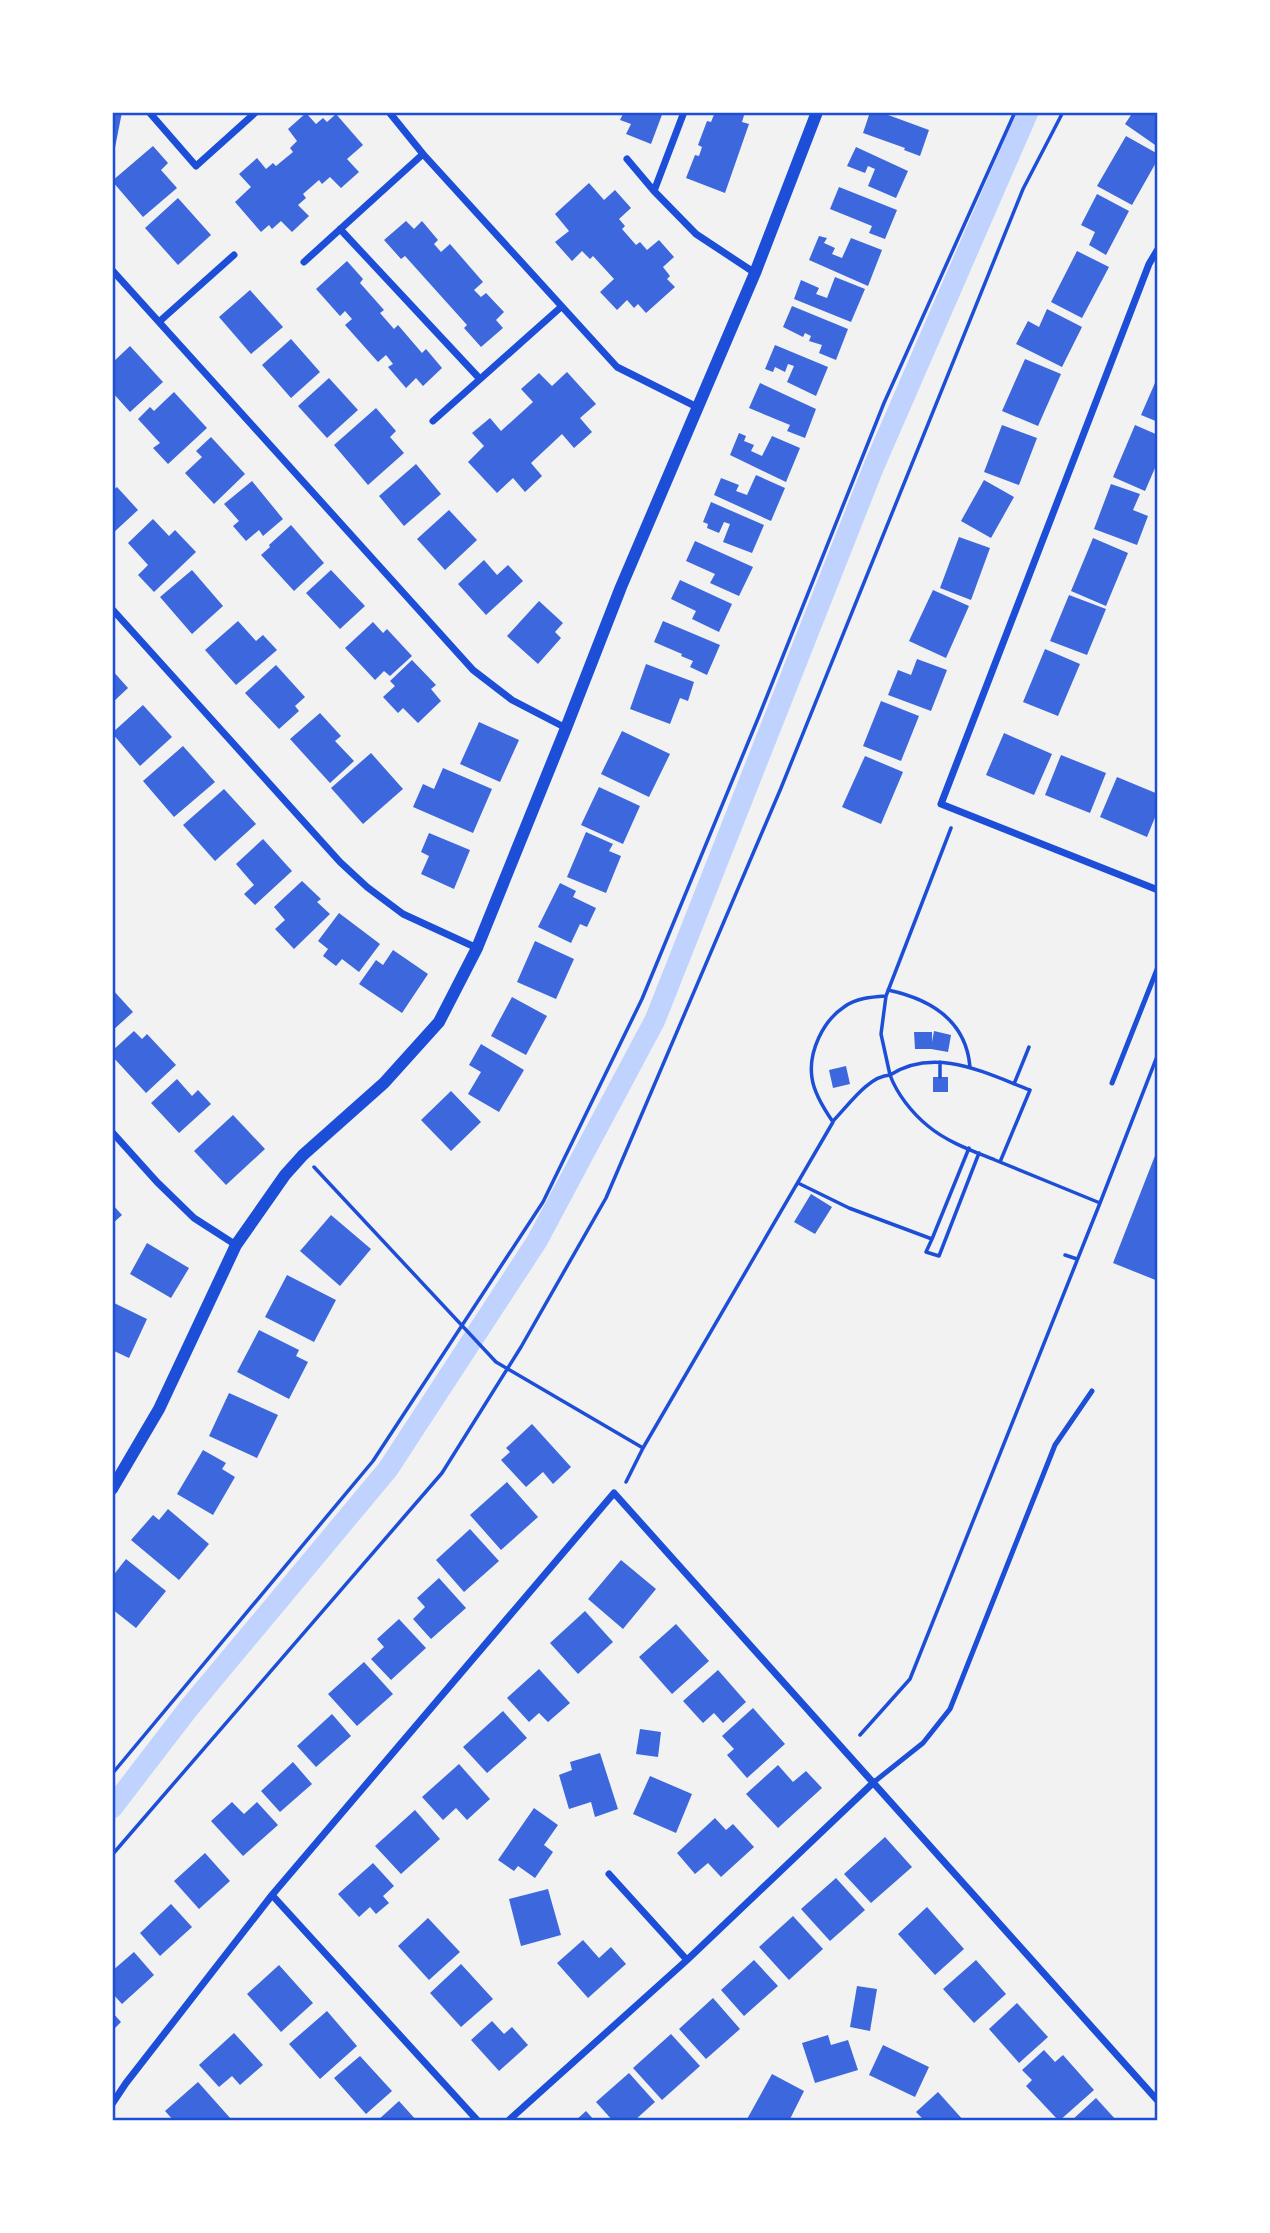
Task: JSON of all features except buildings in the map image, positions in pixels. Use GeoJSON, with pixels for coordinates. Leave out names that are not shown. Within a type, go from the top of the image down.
{"type":"FeatureCollection","features":[{"type":"Feature","properties":{"kind":"street"},"geometry":{"type":"LineString","coordinates":[[149,112],[197,166],[256,112]]}},
{"type":"Feature","properties":{"kind":"street"},"geometry":{"type":"LineString","coordinates":[[389,112],[423,154],[617,367],[697,407]]}},
{"type":"Feature","properties":{"kind":"street"},"geometry":{"type":"LineString","coordinates":[[654,191],[684,112]]}},
{"type":"Feature","properties":{"kind":"street"},"geometry":{"type":"LineString","coordinates":[[113,1485],[159,1409],[236,1245],[285,1175],[303,1155],[384,1083],[439,1022],[477,948],[621,587],[755,272],[817,112]]}},
{"type":"Feature","properties":{"kind":"street"},"geometry":{"type":"LineString","coordinates":[[304,262],[423,154]]}},
{"type":"Feature","properties":{"kind":"street"},"geometry":{"type":"LineString","coordinates":[[627,159],[696,234],[755,272]]}},
{"type":"Feature","properties":{"kind":"street"},"geometry":{"type":"LineString","coordinates":[[340,229],[480,379]]}},
{"type":"Feature","properties":{"kind":"street"},"geometry":{"type":"LineString","coordinates":[[1158,249],[1149,264],[941,804],[1158,890]]}},
{"type":"Feature","properties":{"kind":"street"},"geometry":{"type":"LineString","coordinates":[[160,321],[234,255]]}},
{"type":"Feature","properties":{"kind":"street"},"geometry":{"type":"LineString","coordinates":[[112,270],[473,670],[512,700],[566,728]]}},
{"type":"Feature","properties":{"kind":"street"},"geometry":{"type":"LineString","coordinates":[[433,421],[561,307]]}},
{"type":"Feature","properties":{"kind":"street"},"geometry":{"type":"LineString","coordinates":[[112,609],[340,862],[402,914],[477,948]]}},
{"type":"Feature","properties":{"kind":"street"},"geometry":{"type":"LineString","coordinates":[[112,1132],[194,1218],[236,1245]]}},
{"type":"Feature","properties":{"kind":"street"},"geometry":{"type":"LineString","coordinates":[[112,2105],[126,2083],[272,1895],[614,1493],[1158,2101]]}},
{"type":"Feature","properties":{"kind":"street"},"geometry":{"type":"LineString","coordinates":[[508,2121],[687,1960],[874,1782]]}},
{"type":"Feature","properties":{"kind":"street"},"geometry":{"type":"LineString","coordinates":[[609,1874],[687,1960]]}},
{"type":"Feature","properties":{"kind":"street"},"geometry":{"type":"LineString","coordinates":[[272,1895],[478,2121]]}},
{"type":"Feature","properties":{"kind":"lane"},"geometry":{"type":"LineString","coordinates":[[1112,1083],[1158,967]]}},
{"type":"Feature","properties":{"kind":"lane"},"geometry":{"type":"LineString","coordinates":[[874,1782],[923,1743],[950,1709],[1055,1445],[1092,1391]]}},
{"type":"Feature","properties":{"kind":"path"},"geometry":{"type":"LineString","coordinates":[[112,1774],[373,1461],[543,1202],[642,999],[884,403],[1015,112]]}},
{"type":"Feature","properties":{"kind":"path"},"geometry":{"type":"LineString","coordinates":[[112,1854],[442,1473],[507,1369],[606,1198],[786,775],[1023,189],[1063,112]]}},
{"type":"Feature","properties":{"kind":"path"},"geometry":{"type":"LineString","coordinates":[[951,828],[886,996],[881,1034],[890,1075],[912,1111],[928,1127],[969,1149],[1100,1203]]}},
{"type":"Feature","properties":{"kind":"path"},"geometry":{"type":"LineString","coordinates":[[888,990],[918,998],[947,1016],[964,1044],[970,1067]]}},
{"type":"Feature","properties":{"kind":"path"},"geometry":{"type":"LineString","coordinates":[[833,1122],[824,1109],[812,1078],[814,1050],[820,1035],[843,1007],[863,999],[886,996]]}},
{"type":"Feature","properties":{"kind":"path"},"geometry":{"type":"LineString","coordinates":[[1014,1084],[1029,1047]]}},
{"type":"Feature","properties":{"kind":"path"},"geometry":{"type":"LineString","coordinates":[[860,1735],[910,1679],[1158,1054]]}},
{"type":"Feature","properties":{"kind":"path"},"geometry":{"type":"LineString","coordinates":[[940,1062],[940,1077]]}},
{"type":"Feature","properties":{"kind":"path"},"geometry":{"type":"LineString","coordinates":[[626,1482],[643,1448],[833,1122],[864,1088],[882,1075],[890,1075],[911,1065],[940,1062],[970,1067],[1030,1090],[1000,1162]]}},
{"type":"Feature","properties":{"kind":"path"},"geometry":{"type":"LineString","coordinates":[[969,1149],[926,1252],[939,1256],[979,1153]]}},
{"type":"Feature","properties":{"kind":"path"},"geometry":{"type":"LineString","coordinates":[[303,1155],[496,1362],[643,1448]]}},
{"type":"Feature","properties":{"kind":"path"},"geometry":{"type":"LineString","coordinates":[[798,1183],[849,1208],[932,1239]]}},
{"type":"Feature","properties":{"kind":"path"},"geometry":{"type":"LineString","coordinates":[[1065,1255],[1077,1259]]}},
{"type":"Feature","properties":{"kind":"waterway"},"geometry":{"type":"LineString","coordinates":[[112,1808],[188,1709],[388,1469],[537,1241],[655,1020],[874,466],[1028,112]]}}]}
